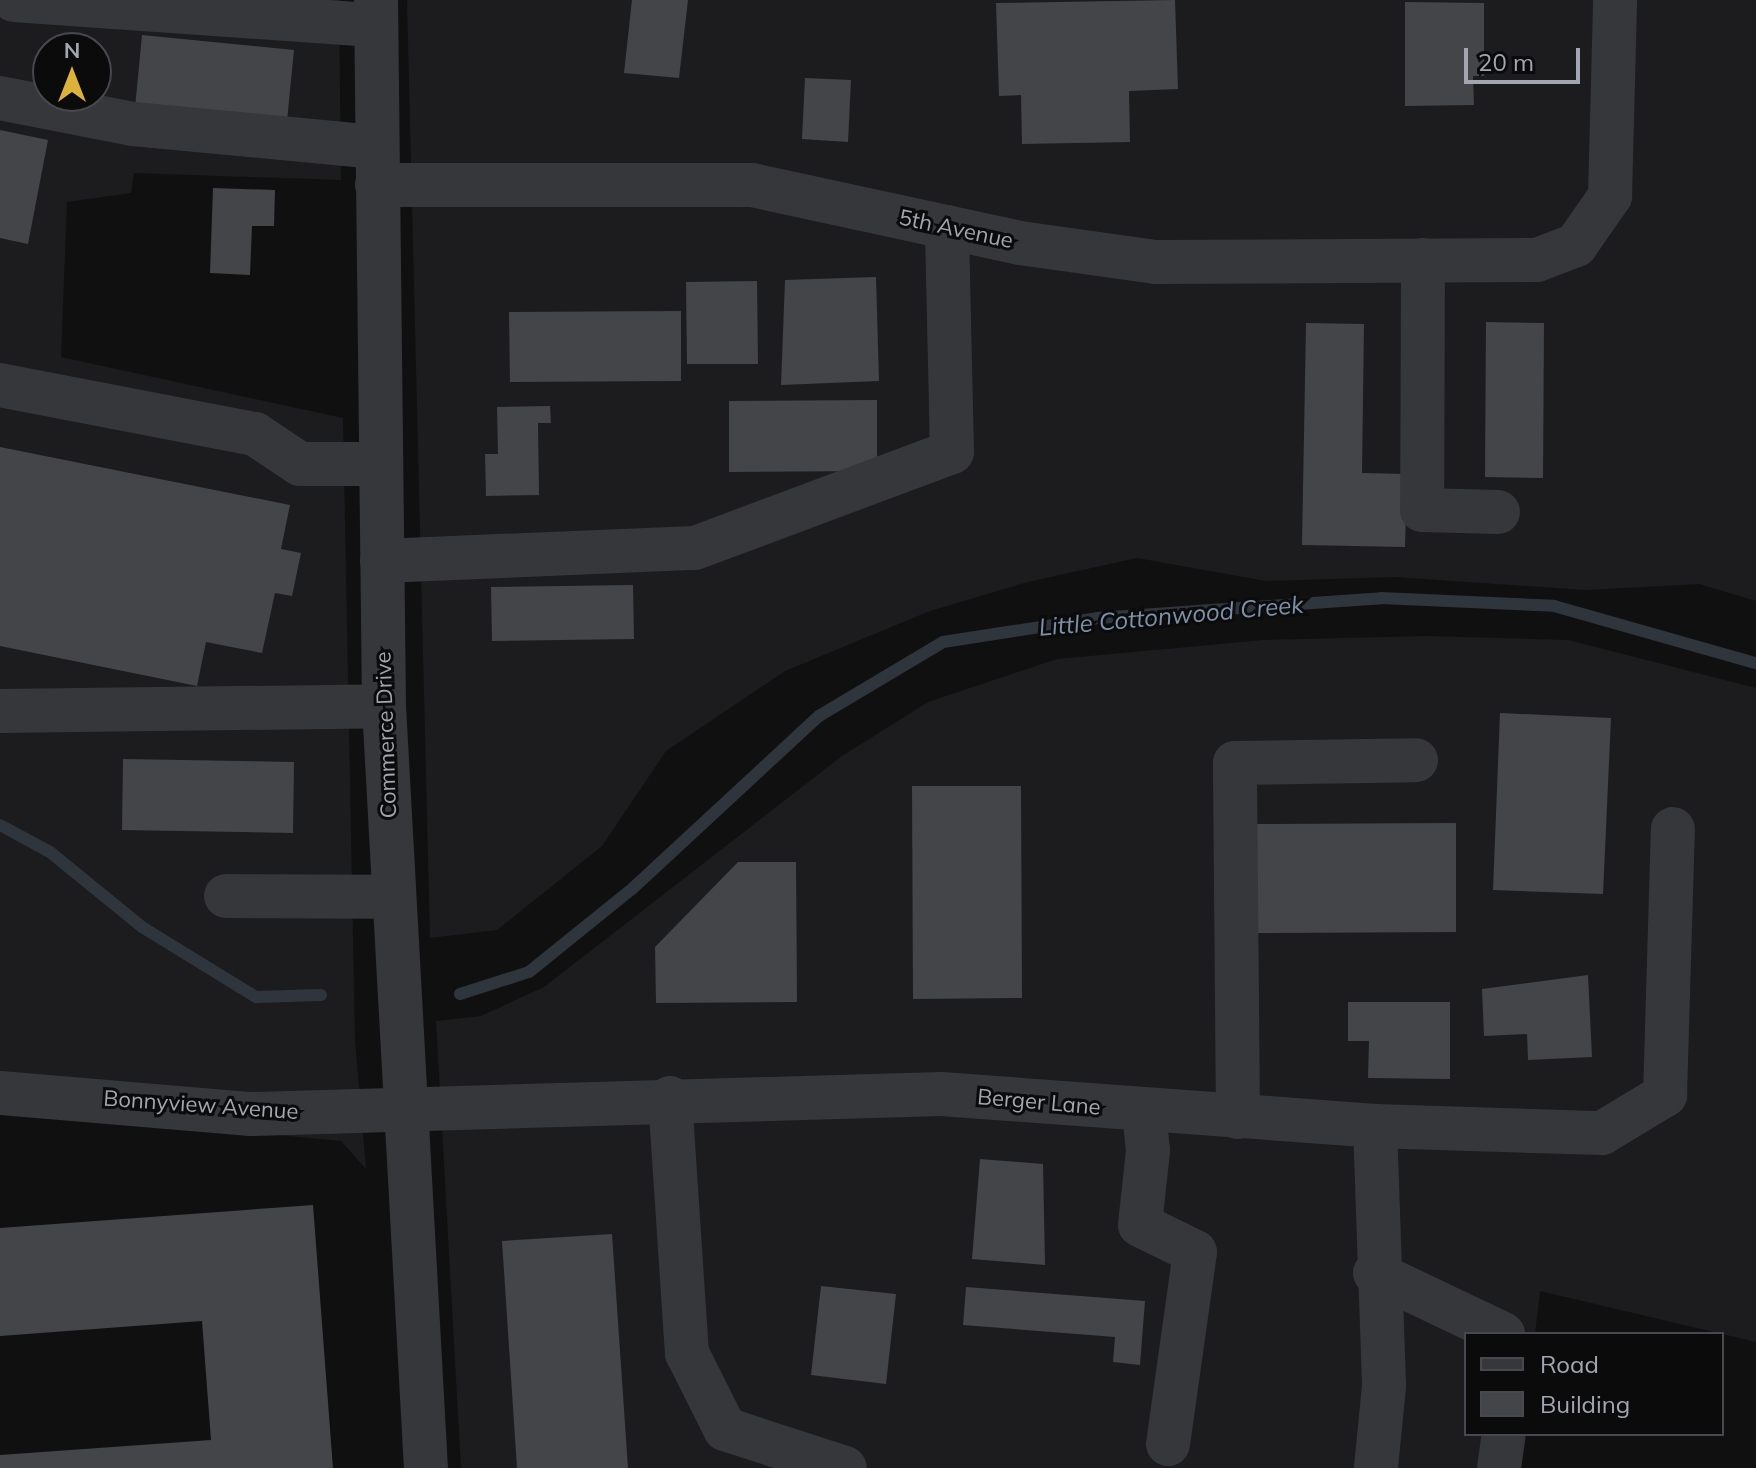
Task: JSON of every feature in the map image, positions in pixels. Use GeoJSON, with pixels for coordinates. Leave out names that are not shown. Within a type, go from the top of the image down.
{"type":"FeatureCollection","features":[{"type":"Feature","properties":{"kind":"street"},"geometry":{"type":"LineString","coordinates":[[14,0],[376,13]]}},
{"type":"Feature","properties":{"kind":"street","name":"5th Avenue"},"geometry":{"type":"LineString","coordinates":[[0,98],[377,166],[707,181],[947,227],[1156,262],[1537,260],[1576,245],[1610,196],[1615,0]]}},
{"type":"Feature","properties":{"kind":"street","name":"Commerce Drive"},"geometry":{"type":"LineString","coordinates":[[376,13],[384,706],[402,1109],[426,1468]]}},
{"type":"Feature","properties":{"kind":"street"},"geometry":{"type":"LineString","coordinates":[[382,561],[695,548],[952,452],[947,227]]}},
{"type":"Feature","properties":{"kind":"street"},"geometry":{"type":"LineString","coordinates":[[1423,260],[1422,510],[1498,512]]}},
{"type":"Feature","properties":{"kind":"street"},"geometry":{"type":"LineString","coordinates":[[0,385],[255,434],[300,464],[380,464]]}},
{"type":"Feature","properties":{"kind":"street"},"geometry":{"type":"LineString","coordinates":[[0,711],[384,706]]}},
{"type":"Feature","properties":{"kind":"street"},"geometry":{"type":"LineString","coordinates":[[1238,1117],[1235,763],[1416,760]]}},
{"type":"Feature","properties":{"kind":"street","name":"Berger Lane"},"geometry":{"type":"LineString","coordinates":[[402,1109],[670,1098],[941,1094],[1375,1126],[1602,1133],[1665,1095],[1673,829]]}},
{"type":"Feature","properties":{"kind":"street"},"geometry":{"type":"LineString","coordinates":[[226,896],[391,897]]}},
{"type":"Feature","properties":{"kind":"street","name":"Bonnyview Avenue"},"geometry":{"type":"LineString","coordinates":[[0,1093],[251,1114],[402,1109]]}},
{"type":"Feature","properties":{"kind":"street"},"geometry":{"type":"LineString","coordinates":[[670,1098],[687,1353],[725,1429],[845,1468]]}},
{"type":"Feature","properties":{"kind":"street"},"geometry":{"type":"LineString","coordinates":[[1144,1111],[1148,1151],[1140,1225],[1195,1252],[1168,1444]]}},
{"type":"Feature","properties":{"kind":"street"},"geometry":{"type":"LineString","coordinates":[[1375,1126],[1375,1273],[1384,1386],[1376,1468]]}},
{"type":"Feature","properties":{"kind":"street"},"geometry":{"type":"LineString","coordinates":[[1375,1273],[1499,1332]]}},
{"type":"Feature","properties":{"kind":"street"},"geometry":{"type":"LineString","coordinates":[[1499,1468],[1504,1436]]}},
{"type":"Feature","properties":{"kind":"shaded area"},"geometry":{"type":"Polygon","coordinates":[[[0,0],[339,0],[341,180],[134,173],[131,193],[67,202],[61,357],[343,418],[355,1041],[366,1169],[341,1141],[0,1109],[0,0]]]}},
{"type":"Feature","properties":{"kind":"shaded area"},"geometry":{"type":"Polygon","coordinates":[[[407,0],[1756,0],[1756,601],[1699,584],[1586,590],[1395,577],[1266,581],[1137,558],[1028,582],[930,611],[785,671],[666,751],[602,846],[497,930],[430,938],[407,0]]]}},
{"type":"Feature","properties":{"kind":"shaded area"},"geometry":{"type":"Polygon","coordinates":[[[1427,636],[1568,640],[1756,688],[1756,1342],[1540,1291],[1535,1332],[1464,1332],[1464,1436],[1522,1436],[1518,1468],[461,1468],[436,1021],[481,1016],[544,987],[842,756],[928,702],[1057,659],[1264,640],[1427,636]]]}},
{"type":"Feature","properties":{"kind":"building"},"geometry":{"type":"Polygon","coordinates":[[[632,0],[688,0],[679,78],[624,73],[632,0]]]}},
{"type":"Feature","properties":{"kind":"building"},"geometry":{"type":"Polygon","coordinates":[[[1175,0],[1178,89],[1129,91],[1130,142],[1022,144],[1021,95],[999,96],[996,3],[1175,0]]]}},
{"type":"Feature","properties":{"kind":"building"},"geometry":{"type":"Polygon","coordinates":[[[1405,2],[1484,3],[1484,76],[1473,76],[1474,105],[1405,106],[1405,2]]]}},
{"type":"Feature","properties":{"kind":"building"},"geometry":{"type":"Polygon","coordinates":[[[142,35],[294,50],[287,121],[135,108],[142,35]]]}},
{"type":"Feature","properties":{"kind":"building"},"geometry":{"type":"Polygon","coordinates":[[[805,78],[851,80],[848,142],[802,139],[805,78]]]}},
{"type":"Feature","properties":{"kind":"building"},"geometry":{"type":"Polygon","coordinates":[[[0,130],[48,140],[28,244],[0,238],[0,130]]]}},
{"type":"Feature","properties":{"kind":"building"},"geometry":{"type":"Polygon","coordinates":[[[213,188],[275,190],[274,226],[252,226],[250,275],[210,273],[213,188]]]}},
{"type":"Feature","properties":{"kind":"building"},"geometry":{"type":"Polygon","coordinates":[[[876,277],[879,381],[781,385],[785,280],[876,277]]]}},
{"type":"Feature","properties":{"kind":"building"},"geometry":{"type":"Polygon","coordinates":[[[757,281],[758,364],[687,364],[686,282],[757,281]]]}},
{"type":"Feature","properties":{"kind":"building"},"geometry":{"type":"Polygon","coordinates":[[[681,311],[681,381],[510,382],[509,312],[681,311]]]}},
{"type":"Feature","properties":{"kind":"building"},"geometry":{"type":"Polygon","coordinates":[[[1486,322],[1544,323],[1543,478],[1485,477],[1486,322]]]}},
{"type":"Feature","properties":{"kind":"building"},"geometry":{"type":"Polygon","coordinates":[[[1306,323],[1364,324],[1362,473],[1407,474],[1405,547],[1302,545],[1306,323]]]}},
{"type":"Feature","properties":{"kind":"building"},"geometry":{"type":"Polygon","coordinates":[[[877,400],[877,471],[729,472],[729,401],[877,400]]]}},
{"type":"Feature","properties":{"kind":"building"},"geometry":{"type":"Polygon","coordinates":[[[550,406],[551,423],[538,423],[539,495],[486,496],[485,454],[498,454],[497,407],[550,406]]]}},
{"type":"Feature","properties":{"kind":"building"},"geometry":{"type":"Polygon","coordinates":[[[0,447],[290,505],[281,549],[301,553],[292,596],[275,593],[262,653],[206,642],[197,686],[0,646],[0,447]]]}},
{"type":"Feature","properties":{"kind":"building"},"geometry":{"type":"Polygon","coordinates":[[[633,585],[634,639],[492,641],[491,587],[633,585]]]}},
{"type":"Feature","properties":{"kind":"building"},"geometry":{"type":"Polygon","coordinates":[[[1500,713],[1611,718],[1603,894],[1493,890],[1500,713]]]}},
{"type":"Feature","properties":{"kind":"building"},"geometry":{"type":"Polygon","coordinates":[[[123,759],[294,762],[293,833],[122,830],[123,759]]]}},
{"type":"Feature","properties":{"kind":"building"},"geometry":{"type":"Polygon","coordinates":[[[912,786],[1021,786],[1022,998],[913,999],[912,786]]]}},
{"type":"Feature","properties":{"kind":"building"},"geometry":{"type":"Polygon","coordinates":[[[1456,823],[1456,932],[1254,933],[1253,824],[1456,823]]]}},
{"type":"Feature","properties":{"kind":"building"},"geometry":{"type":"Polygon","coordinates":[[[738,862],[796,862],[797,1002],[656,1003],[655,947],[738,862]]]}},
{"type":"Feature","properties":{"kind":"building"},"geometry":{"type":"Polygon","coordinates":[[[1588,975],[1592,1057],[1528,1060],[1527,1034],[1484,1036],[1482,989],[1588,975]]]}},
{"type":"Feature","properties":{"kind":"building"},"geometry":{"type":"Polygon","coordinates":[[[1348,1002],[1450,1002],[1450,1079],[1368,1078],[1369,1041],[1348,1041],[1348,1002]]]}},
{"type":"Feature","properties":{"kind":"building"},"geometry":{"type":"Polygon","coordinates":[[[980,1159],[1043,1164],[1045,1265],[972,1259],[980,1159]]]}},
{"type":"Feature","properties":{"kind":"building"},"geometry":{"type":"Polygon","coordinates":[[[313,1205],[333,1468],[0,1468],[0,1455],[211,1440],[202,1321],[0,1336],[0,1228],[313,1205]]]}},
{"type":"Feature","properties":{"kind":"building"},"geometry":{"type":"Polygon","coordinates":[[[612,1234],[628,1468],[517,1468],[502,1241],[612,1234]]]}},
{"type":"Feature","properties":{"kind":"building"},"geometry":{"type":"Polygon","coordinates":[[[821,1286],[896,1294],[886,1384],[811,1375],[821,1286]]]}},
{"type":"Feature","properties":{"kind":"building"},"geometry":{"type":"Polygon","coordinates":[[[966,1287],[1145,1301],[1140,1365],[1113,1362],[1115,1337],[963,1325],[966,1287]]]}},
{"type":"Feature","properties":{"kind":"waterway","name":"Little Cottonwood Creek"},"geometry":{"type":"LineString","coordinates":[[460,994],[529,972],[632,889],[819,716],[943,642],[1098,618],[1381,598],[1554,606],[1756,663]]}},
{"type":"Feature","properties":{"kind":"waterway","name":"Little Cottonwood Creek"},"geometry":{"type":"LineString","coordinates":[[0,825],[50,852],[142,927],[256,997],[321,995]]}}]}
